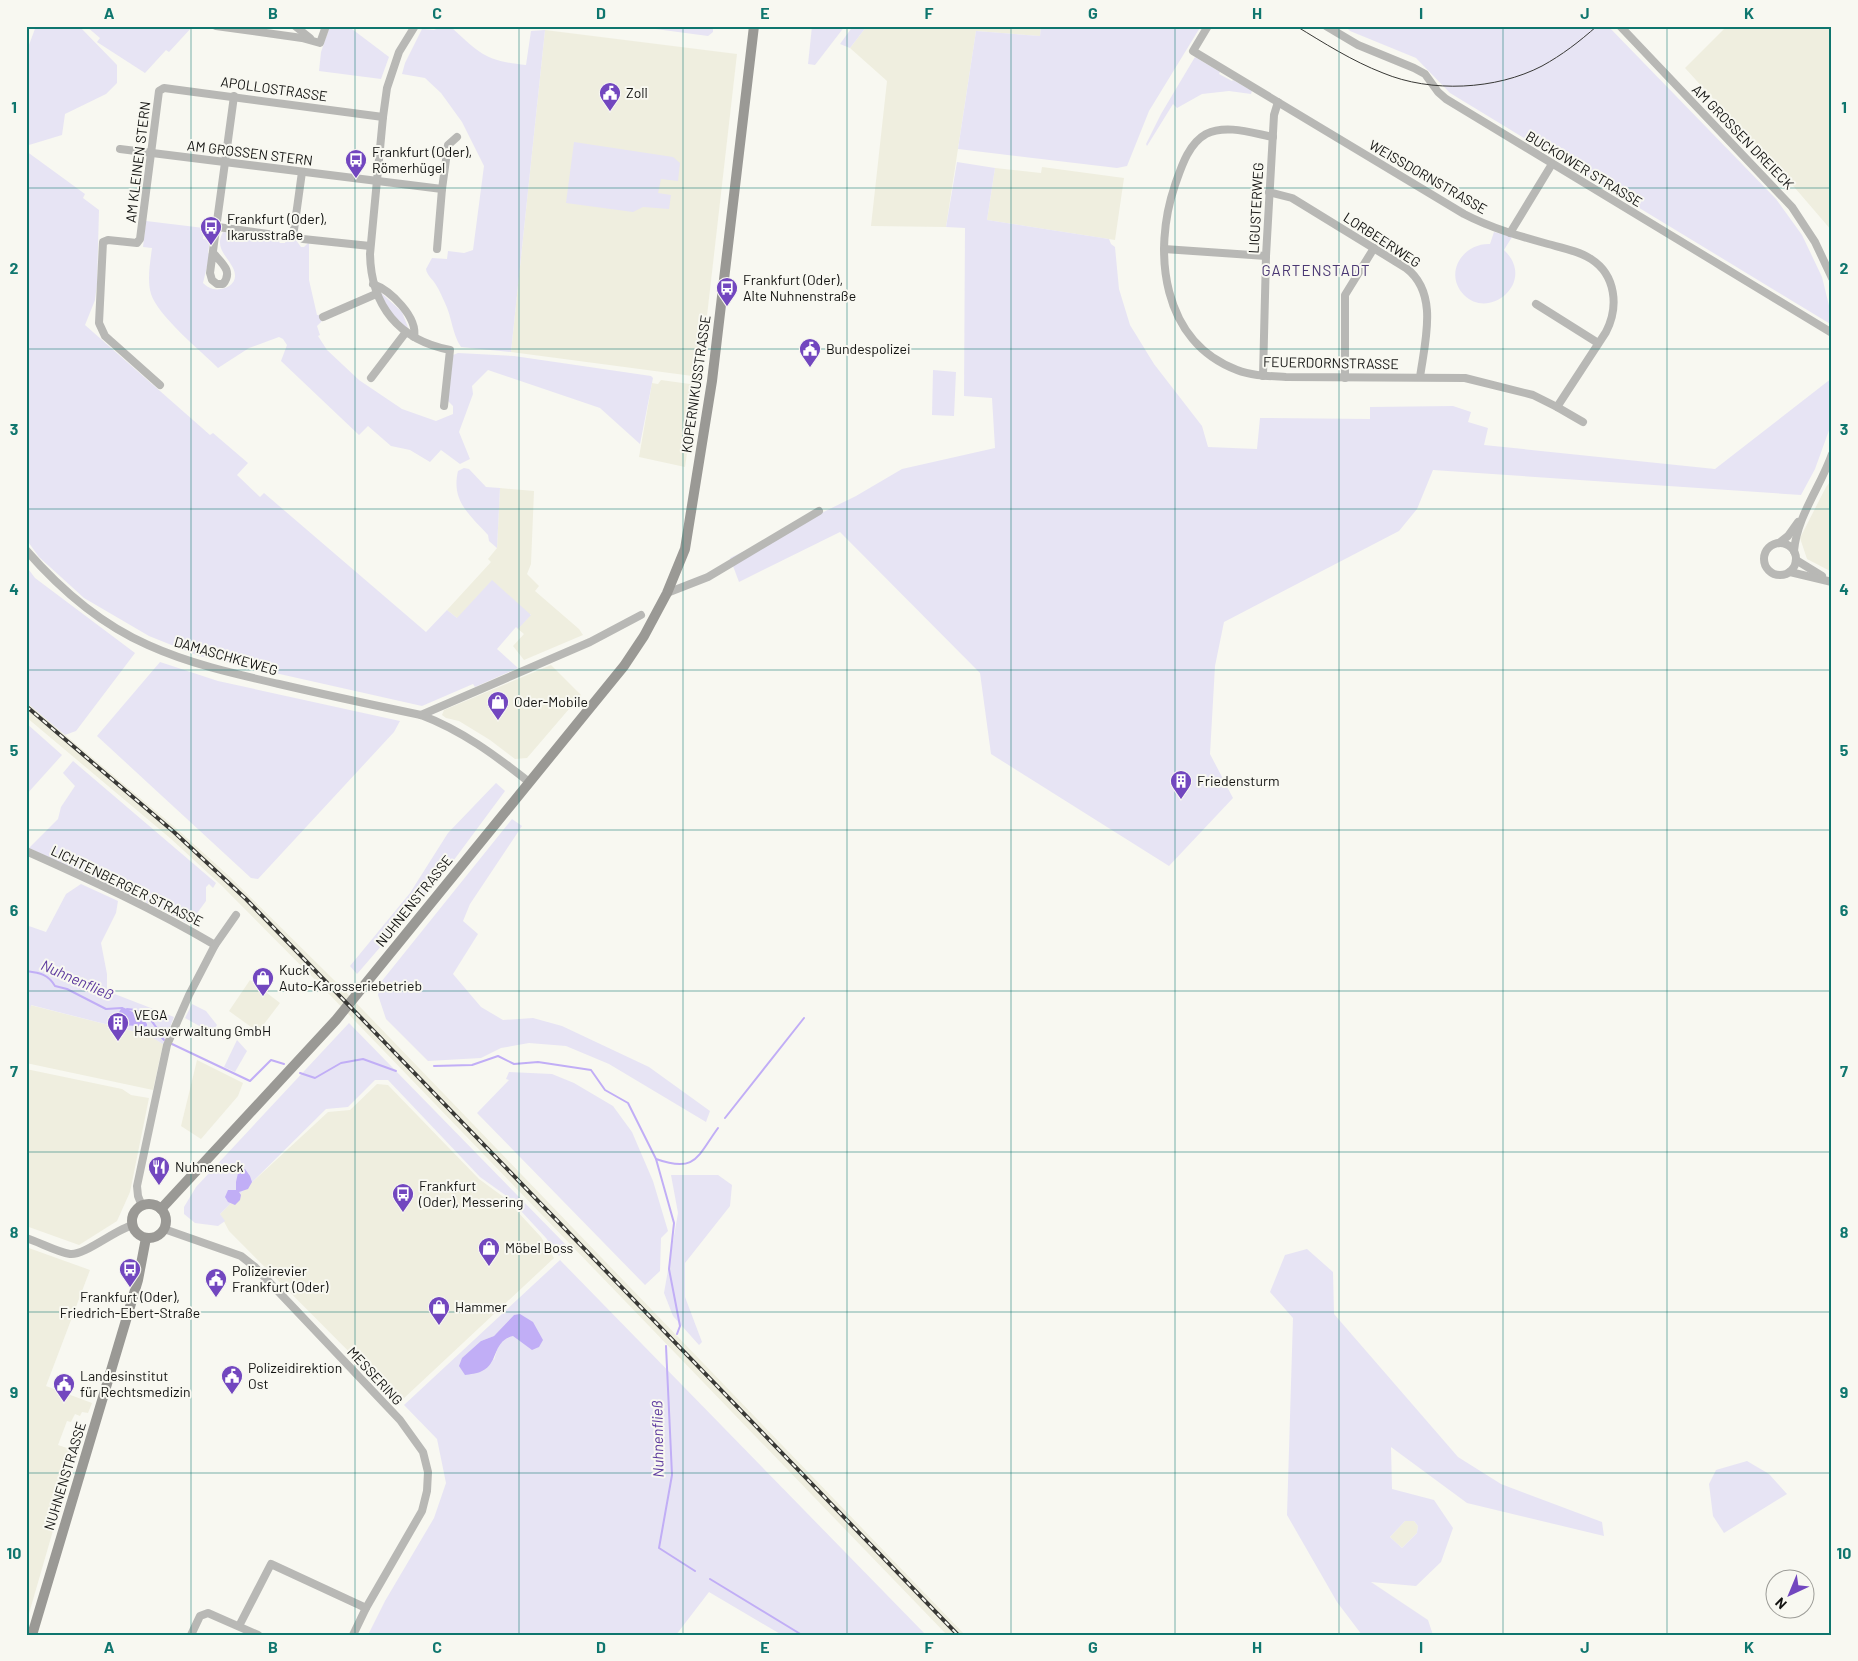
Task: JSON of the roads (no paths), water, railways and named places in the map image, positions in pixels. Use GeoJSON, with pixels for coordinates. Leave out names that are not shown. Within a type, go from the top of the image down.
{"type":"FeatureCollection","features":[{"type":"Feature","properties":{"kind":"main road","name":"KOPERNIKUSSTRASSE"},"geometry":{"type":"LineString","coordinates":[[668,593],[685,549],[712,381],[754,26]]}},
{"type":"Feature","properties":{"kind":"main road","name":"NUHNENSTRASSE"},"geometry":{"type":"LineString","coordinates":[[161,1209],[336,1020],[624,666],[644,636],[668,593]]}},
{"type":"Feature","properties":{"kind":"main road"},"geometry":{"type":"LineString","coordinates":[[154,1205],[161,1209],[166,1217],[164,1229],[157,1237],[146,1238],[137,1234],[133,1225],[134,1214],[142,1206],[154,1205]]}},
{"type":"Feature","properties":{"kind":"main road","name":"NUHNENSTRASSE"},"geometry":{"type":"LineString","coordinates":[[32,1635],[136,1288],[146,1238]]}},
{"type":"Feature","properties":{"kind":"street"},"geometry":{"type":"LineString","coordinates":[[216,26],[285,35],[320,43],[326,26]]}},
{"type":"Feature","properties":{"kind":"street"},"geometry":{"type":"LineString","coordinates":[[285,35],[288,26]]}},
{"type":"Feature","properties":{"kind":"street"},"geometry":{"type":"LineString","coordinates":[[295,26],[314,41]]}},
{"type":"Feature","properties":{"kind":"street","name":"WEISSDORNSTRASSE"},"geometry":{"type":"LineString","coordinates":[[1208,26],[1193,51],[1456,210],[1483,224],[1583,254],[1602,268],[1611,286],[1614,300],[1613,315],[1610,324],[1558,407]]}},
{"type":"Feature","properties":{"kind":"street","name":"BUCKOWER STRASSE"},"geometry":{"type":"LineString","coordinates":[[1326,26],[1358,45],[1425,74],[1438,92],[1446,99],[1832,332]]}},
{"type":"Feature","properties":{"kind":"street","name":"AM GROSSEN DREIECK"},"geometry":{"type":"LineString","coordinates":[[1620,26],[1792,206],[1815,242],[1832,278]]}},
{"type":"Feature","properties":{"kind":"street"},"geometry":{"type":"LineString","coordinates":[[414,27],[399,52],[393,69],[383,117],[370,262],[376,294],[391,318],[414,337],[450,350],[444,406]]}},
{"type":"Feature","properties":{"kind":"street","name":"APOLLOSTRASSE"},"geometry":{"type":"LineString","coordinates":[[161,89],[234,96],[383,117]]}},
{"type":"Feature","properties":{"kind":"street","name":"AM KLEINEN STERN"},"geometry":{"type":"LineString","coordinates":[[160,385],[105,336],[98,319],[103,242],[108,240],[137,243],[140,239],[159,91],[161,89]]}},
{"type":"Feature","properties":{"kind":"street"},"geometry":{"type":"LineString","coordinates":[[214,254],[234,96]]}},
{"type":"Feature","properties":{"kind":"street","name":"LIGUSTERWEG"},"geometry":{"type":"LineString","coordinates":[[1262,376],[1269,192],[1274,115],[1278,102]]}},
{"type":"Feature","properties":{"kind":"street","name":"FEUERDORNSTRASSE"},"geometry":{"type":"LineString","coordinates":[[1273,137],[1222,129],[1206,134],[1196,143],[1183,165],[1171,197],[1164,249],[1166,278],[1173,307],[1180,321],[1191,338],[1205,352],[1225,365],[1246,373],[1262,376],[1465,378],[1533,396],[1558,407],[1583,422]]}},
{"type":"Feature","properties":{"kind":"street"},"geometry":{"type":"LineString","coordinates":[[437,249],[448,145],[457,137]]}},
{"type":"Feature","properties":{"kind":"street","name":"AM GROSSEN STERN"},"geometry":{"type":"LineString","coordinates":[[120,149],[442,189]]}},
{"type":"Feature","properties":{"kind":"street"},"geometry":{"type":"LineString","coordinates":[[1510,233],[1552,164]]}},
{"type":"Feature","properties":{"kind":"street"},"geometry":{"type":"LineString","coordinates":[[293,238],[302,172]]}},
{"type":"Feature","properties":{"kind":"street","name":"LORBEERWEG"},"geometry":{"type":"LineString","coordinates":[[1269,192],[1292,198],[1413,272],[1422,286],[1427,304],[1427,320],[1420,377]]}},
{"type":"Feature","properties":{"kind":"street"},"geometry":{"type":"LineString","coordinates":[[218,227],[282,236]]}},
{"type":"Feature","properties":{"kind":"street"},"geometry":{"type":"LineString","coordinates":[[303,238],[370,246]]}},
{"type":"Feature","properties":{"kind":"street"},"geometry":{"type":"LineString","coordinates":[[1346,378],[1345,296],[1374,248]]}},
{"type":"Feature","properties":{"kind":"street"},"geometry":{"type":"LineString","coordinates":[[1164,249],[1266,256]]}},
{"type":"Feature","properties":{"kind":"street"},"geometry":{"type":"LineString","coordinates":[[373,284],[388,292],[401,304],[414,329],[414,337]]}},
{"type":"Feature","properties":{"kind":"street"},"geometry":{"type":"LineString","coordinates":[[323,318],[376,294]]}},
{"type":"Feature","properties":{"kind":"street"},"geometry":{"type":"LineString","coordinates":[[1536,304],[1598,343]]}},
{"type":"Feature","properties":{"kind":"street"},"geometry":{"type":"LineString","coordinates":[[371,378],[406,332]]}},
{"type":"Feature","properties":{"kind":"street"},"geometry":{"type":"LineString","coordinates":[[1794,550],[1789,546],[1779,543],[1773,544],[1766,550],[1764,559],[1768,570],[1777,575],[1785,575],[1790,572],[1796,560],[1795,540],[1804,515],[1832,454]]}},
{"type":"Feature","properties":{"kind":"street"},"geometry":{"type":"LineString","coordinates":[[1822,478],[1832,477]]}},
{"type":"Feature","properties":{"kind":"street"},"geometry":{"type":"LineString","coordinates":[[668,593],[708,577],[819,512]]}},
{"type":"Feature","properties":{"kind":"street"},"geometry":{"type":"LineString","coordinates":[[1779,543],[1788,536],[1804,515]]}},
{"type":"Feature","properties":{"kind":"street","name":"DAMASCHKEWEG"},"geometry":{"type":"LineString","coordinates":[[26,550],[48,575],[84,606],[111,625],[146,645],[184,660],[256,679],[421,715],[437,721],[494,754],[528,782]]}},
{"type":"Feature","properties":{"kind":"street"},"geometry":{"type":"LineString","coordinates":[[1796,560],[1832,582]]}},
{"type":"Feature","properties":{"kind":"street"},"geometry":{"type":"LineString","coordinates":[[1790,572],[1832,582]]}},
{"type":"Feature","properties":{"kind":"street"},"geometry":{"type":"LineString","coordinates":[[421,715],[590,642],[642,616]]}},
{"type":"Feature","properties":{"kind":"street","name":"LICHTENBERGER STRASSE"},"geometry":{"type":"LineString","coordinates":[[26,851],[130,898],[173,920],[215,945]]}},
{"type":"Feature","properties":{"kind":"street"},"geometry":{"type":"LineString","coordinates":[[142,1206],[137,1186],[167,1045],[189,995],[215,945],[236,915]]}},
{"type":"Feature","properties":{"kind":"street"},"geometry":{"type":"LineString","coordinates":[[26,1238],[71,1254],[82,1252],[122,1228],[133,1225]]}},
{"type":"Feature","properties":{"kind":"street","name":"MESSERING"},"geometry":{"type":"LineString","coordinates":[[164,1229],[241,1256],[256,1267],[400,1420],[422,1452],[428,1472],[428,1491],[422,1511],[366,1608],[353,1635]]}},
{"type":"Feature","properties":{"kind":"street"},"geometry":{"type":"LineString","coordinates":[[239,1626],[271,1564],[366,1608]]}},
{"type":"Feature","properties":{"kind":"street"},"geometry":{"type":"LineString","coordinates":[[191,1635],[200,1616],[208,1613],[258,1635]]}},
{"type":"Feature","properties":{"kind":"waterway","name":"Nuhnenfließ"},"geometry":{"type":"LineString","coordinates":[[26,971],[43,975],[55,986],[67,989],[106,1009],[122,1008]]}},
{"type":"Feature","properties":{"kind":"waterway","name":"Nuhnenfließ"},"geometry":{"type":"LineString","coordinates":[[127,1009],[136,1010],[147,1016],[164,1040]]}},
{"type":"Feature","properties":{"kind":"waterway"},"geometry":{"type":"LineString","coordinates":[[725,1118],[804,1018]]}},
{"type":"Feature","properties":{"kind":"waterway","name":"Nuhnenfließ"},"geometry":{"type":"LineString","coordinates":[[172,1044],[250,1081],[271,1060],[284,1064]]}},
{"type":"Feature","properties":{"kind":"waterway","name":"Nuhnenfließ"},"geometry":{"type":"LineString","coordinates":[[434,1066],[472,1065],[498,1056],[514,1064],[538,1062],[591,1070],[605,1090],[628,1103],[656,1159],[674,1223],[669,1269],[680,1326],[677,1334]]}},
{"type":"Feature","properties":{"kind":"waterway","name":"Nuhnenfließ"},"geometry":{"type":"LineString","coordinates":[[300,1073],[315,1078],[341,1063],[363,1059],[396,1071]]}},
{"type":"Feature","properties":{"kind":"waterway"},"geometry":{"type":"LineString","coordinates":[[656,1159],[669,1163],[688,1163],[700,1154],[718,1128]]}},
{"type":"Feature","properties":{"kind":"waterway","name":"Nuhnenfließ"},"geometry":{"type":"LineString","coordinates":[[666,1346],[672,1475],[659,1548],[695,1571]]}},
{"type":"Feature","properties":{"kind":"waterway","name":"Nuhnenfließ"},"geometry":{"type":"LineString","coordinates":[[710,1579],[802,1635]]}},
{"type":"Feature","properties":{"kind":"tram line"},"geometry":{"type":"LineString","coordinates":[[1296,26],[1349,57],[1383,73],[1422,84],[1442,86],[1484,84],[1524,74],[1542,66],[1570,48],[1597,26]]}},
{"type":"Feature","properties":{"kind":"railway"},"geometry":{"type":"LineString","coordinates":[[26,706],[174,832],[246,899],[958,1635]]}},
{"type":"Feature","properties":{"kind":"place","name":"Zoll"},"geometry":{"type":"Point","coordinates":[610,112]}},
{"type":"Feature","properties":{"kind":"place","name":"Frankfurt (Oder), Römerhügel"},"geometry":{"type":"Point","coordinates":[356,179]}},
{"type":"Feature","properties":{"kind":"place","name":"Frankfurt (Oder), Ikarusstraße"},"geometry":{"type":"Point","coordinates":[211,246]}},
{"type":"Feature","properties":{"kind":"place","name":"Frankfurt (Oder), Alte Nuhnenstraße"},"geometry":{"type":"Point","coordinates":[727,307]}},
{"type":"Feature","properties":{"kind":"place","name":"Bundespolizei"},"geometry":{"type":"Point","coordinates":[810,368]}},
{"type":"Feature","properties":{"kind":"place","name":"Oder-Mobile"},"geometry":{"type":"Point","coordinates":[498,721]}},
{"type":"Feature","properties":{"kind":"place","name":"Friedensturm"},"geometry":{"type":"Point","coordinates":[1181,800]}},
{"type":"Feature","properties":{"kind":"place","name":"Kuck Auto-Karosseriebetrieb"},"geometry":{"type":"Point","coordinates":[263,997]}},
{"type":"Feature","properties":{"kind":"place","name":"VEGA Hausverwaltung GmbH"},"geometry":{"type":"Point","coordinates":[118,1042]}},
{"type":"Feature","properties":{"kind":"place","name":"Nuhneneck"},"geometry":{"type":"Point","coordinates":[159,1186]}},
{"type":"Feature","properties":{"kind":"place","name":"Frankfurt (Oder), Messering"},"geometry":{"type":"Point","coordinates":[403,1213]}},
{"type":"Feature","properties":{"kind":"place","name":"Möbel Boss"},"geometry":{"type":"Point","coordinates":[489,1267]}},
{"type":"Feature","properties":{"kind":"place","name":"Frankfurt (Oder), Friedrich-Ebert-Straße"},"geometry":{"type":"Point","coordinates":[130,1288]}},
{"type":"Feature","properties":{"kind":"place","name":"Polizeirevier Frankfurt (Oder)"},"geometry":{"type":"Point","coordinates":[216,1298]}},
{"type":"Feature","properties":{"kind":"place","name":"Hammer"},"geometry":{"type":"Point","coordinates":[439,1326]}},
{"type":"Feature","properties":{"kind":"place","name":"Polizeidirektion Ost"},"geometry":{"type":"Point","coordinates":[232,1395]}},
{"type":"Feature","properties":{"kind":"place","name":"Landesinstitut für Rechtsmedizin"},"geometry":{"type":"Point","coordinates":[64,1403]}},
{"type":"Feature","properties":{"kind":"district","name":"GARTENSTADT"},"geometry":{"type":"Point","coordinates":[1316,271]}}]}
